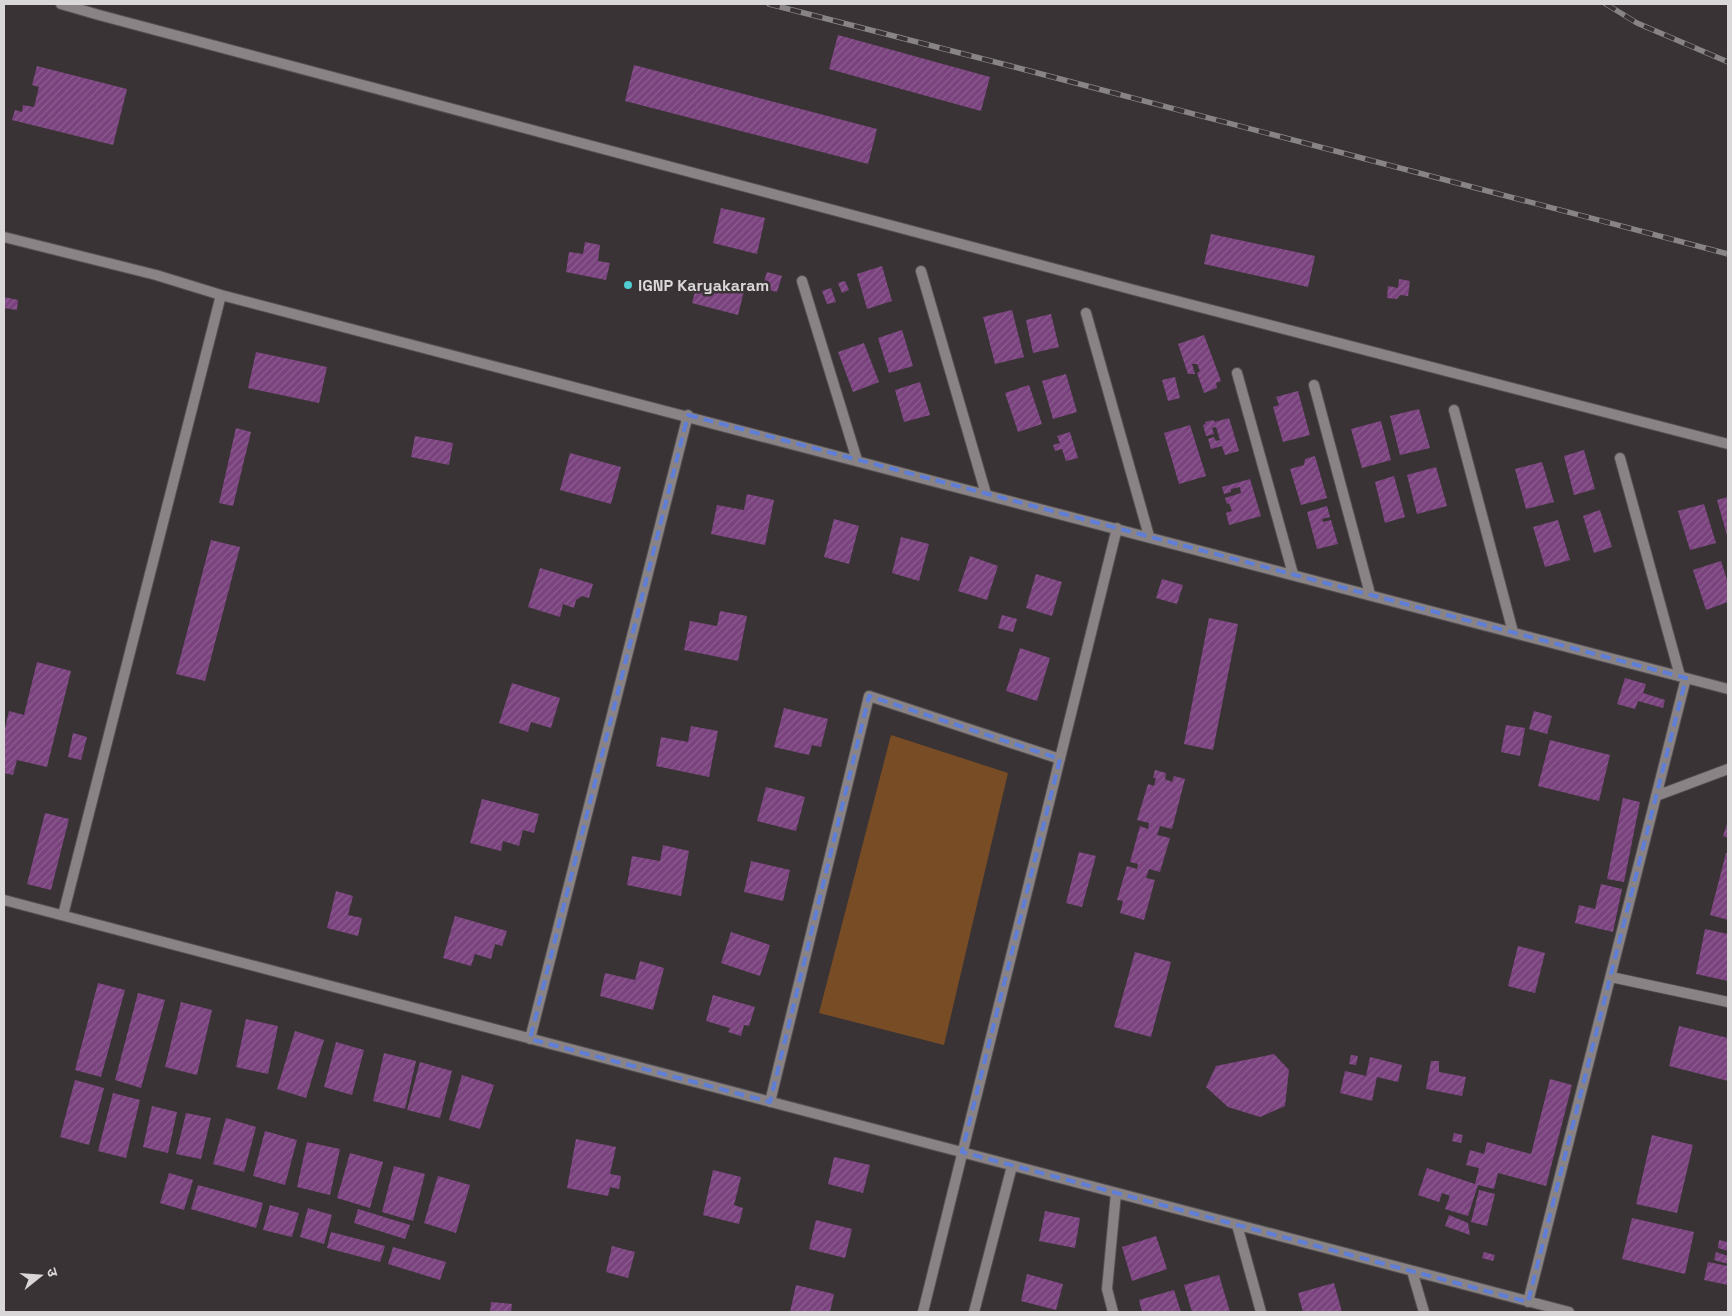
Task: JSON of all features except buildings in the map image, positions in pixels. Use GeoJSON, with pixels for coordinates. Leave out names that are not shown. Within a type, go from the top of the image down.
{"type":"FeatureCollection","features":[{"type":"Feature","properties":{"kind":"street"},"geometry":{"type":"LineString","coordinates":[[61,4],[1110,284],[1728,444]]}},
{"type":"Feature","properties":{"kind":"street"},"geometry":{"type":"LineString","coordinates":[[4,237],[156,275],[221,294],[1728,689]]}},
{"type":"Feature","properties":{"kind":"street"},"geometry":{"type":"LineString","coordinates":[[922,272],[986,494]]}},
{"type":"Feature","properties":{"kind":"street"},"geometry":{"type":"LineString","coordinates":[[802,281],[858,460]]}},
{"type":"Feature","properties":{"kind":"street"},"geometry":{"type":"LineString","coordinates":[[63,915],[221,294]]}},
{"type":"Feature","properties":{"kind":"street"},"geometry":{"type":"LineString","coordinates":[[1086,313],[1150,536]]}},
{"type":"Feature","properties":{"kind":"street"},"geometry":{"type":"LineString","coordinates":[[1237,373],[1293,574]]}},
{"type":"Feature","properties":{"kind":"street"},"geometry":{"type":"LineString","coordinates":[[1314,386],[1370,594]]}},
{"type":"Feature","properties":{"kind":"street"},"geometry":{"type":"LineString","coordinates":[[1454,410],[1513,632]]}},
{"type":"Feature","properties":{"kind":"street"},"geometry":{"type":"LineString","coordinates":[[530,1039],[688,416]]}},
{"type":"Feature","properties":{"kind":"street"},"geometry":{"type":"LineString","coordinates":[[1528,1302],[1656,796],[1683,677],[1620,458]]}},
{"type":"Feature","properties":{"kind":"street"},"geometry":{"type":"LineString","coordinates":[[923,1312],[1117,528]]}},
{"type":"Feature","properties":{"kind":"street"},"geometry":{"type":"LineString","coordinates":[[770,1102],[869,696],[1060,759]]}},
{"type":"Feature","properties":{"kind":"street"},"geometry":{"type":"LineString","coordinates":[[1656,796],[1728,769]]}},
{"type":"Feature","properties":{"kind":"street"},"geometry":{"type":"LineString","coordinates":[[4,900],[1569,1312]]}},
{"type":"Feature","properties":{"kind":"street"},"geometry":{"type":"LineString","coordinates":[[1611,977],[1728,1002]]}},
{"type":"Feature","properties":{"kind":"street"},"geometry":{"type":"LineString","coordinates":[[974,1312],[1012,1166]]}},
{"type":"Feature","properties":{"kind":"street"},"geometry":{"type":"LineString","coordinates":[[1112,1312],[1107,1289],[1116,1193]]}},
{"type":"Feature","properties":{"kind":"street"},"geometry":{"type":"LineString","coordinates":[[1238,1225],[1261,1312]]}},
{"type":"Feature","properties":{"kind":"street"},"geometry":{"type":"LineString","coordinates":[[1412,1271],[1424,1312]]}},
{"type":"Feature","properties":{"kind":"highlighted area"},"geometry":{"type":"Polygon","coordinates":[[[688,415],[1686,678],[1528,1302],[962,1152],[1060,759],[869,696],[770,1102],[530,1039],[688,415]]]}},
{"type":"Feature","properties":{"kind":"shaded area"},"geometry":{"type":"Polygon","coordinates":[[[891,735],[1008,773],[944,1045],[819,1013],[891,735]]]}},
{"type":"Feature","properties":{"kind":"railway"},"geometry":{"type":"LineString","coordinates":[[769,4],[1728,254]]}},
{"type":"Feature","properties":{"kind":"railway"},"geometry":{"type":"LineString","coordinates":[[1606,4],[1637,23],[1728,62]]}},
{"type":"Feature","properties":{"kind":"place","name":"IGNP Karyakaram"},"geometry":{"type":"Point","coordinates":[628,285]}}]}
